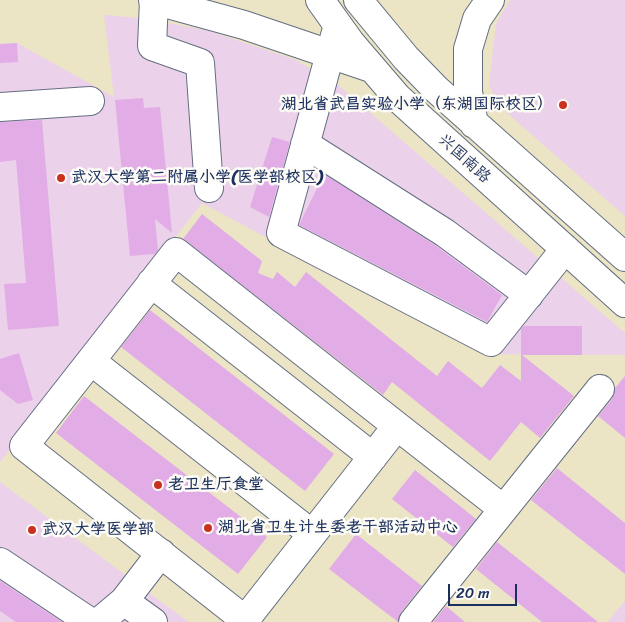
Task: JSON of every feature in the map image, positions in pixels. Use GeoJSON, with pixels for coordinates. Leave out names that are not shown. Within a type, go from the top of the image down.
{"type":"FeatureCollection","features":[{"type":"Feature","properties":{"kind":"main road"},"geometry":{"type":"LineString","coordinates":[[209,188],[200,63],[152,46],[154,0],[244,25],[371,68]]}},
{"type":"Feature","properties":{"kind":"main road","name":"兴国南路"},"geometry":{"type":"LineString","coordinates":[[320,0],[337,26],[371,68],[421,120],[625,302]]}},
{"type":"Feature","properties":{"kind":"main road","name":"兴国南路"},"geometry":{"type":"LineString","coordinates":[[358,0],[406,58],[474,124],[625,256]]}},
{"type":"Feature","properties":{"kind":"main road"},"geometry":{"type":"LineString","coordinates":[[474,124],[468,92],[468,48],[477,19],[490,0]]}},
{"type":"Feature","properties":{"kind":"main road"},"geometry":{"type":"LineString","coordinates":[[337,26],[281,233],[491,342],[565,249]]}},
{"type":"Feature","properties":{"kind":"main road"},"geometry":{"type":"LineString","coordinates":[[0,107],[90,101]]}},
{"type":"Feature","properties":{"kind":"main road"},"geometry":{"type":"LineString","coordinates":[[305,144],[445,233],[529,294]]}},
{"type":"Feature","properties":{"kind":"main road"},"geometry":{"type":"LineString","coordinates":[[397,426],[246,621],[24,446],[176,252],[503,509]]}},
{"type":"Feature","properties":{"kind":"main road"},"geometry":{"type":"LineString","coordinates":[[151,283],[373,457]]}},
{"type":"Feature","properties":{"kind":"main road"},"geometry":{"type":"LineString","coordinates":[[91,361],[312,534]]}},
{"type":"Feature","properties":{"kind":"main road"},"geometry":{"type":"LineString","coordinates":[[413,622],[600,389]]}},
{"type":"Feature","properties":{"kind":"main road"},"geometry":{"type":"LineString","coordinates":[[100,622],[124,601],[161,554]]}},
{"type":"Feature","properties":{"kind":"main road"},"geometry":{"type":"LineString","coordinates":[[0,562],[90,622]]}},
{"type":"Feature","properties":{"kind":"main road"},"geometry":{"type":"LineString","coordinates":[[124,601],[153,622]]}},
{"type":"Feature","properties":{"kind":"shaded area","name":"湖北省武昌实验小学（东湖国际校区）"},"geometry":{"type":"Polygon","coordinates":[[[510,0],[625,0],[625,216],[507,113],[494,96],[489,84],[496,24],[510,0]]]}},
{"type":"Feature","properties":{"kind":"shaded area"},"geometry":{"type":"Polygon","coordinates":[[[104,15],[149,19],[209,31],[296,60],[338,85],[625,333],[625,355],[484,354],[202,203],[0,462],[0,44],[17,43],[114,97],[104,15]]]}},
{"type":"Feature","properties":{"kind":"shaded area","name":"武汉大学医学部"},"geometry":{"type":"Polygon","coordinates":[[[0,482],[128,577],[104,604],[82,622],[0,622],[0,482]]]}},
{"type":"Feature","properties":{"kind":"shaded area"},"geometry":{"type":"Polygon","coordinates":[[[145,590],[189,622],[115,622],[145,590]]]}},
{"type":"Feature","properties":{"kind":"shaded area"},"geometry":{"type":"Polygon","coordinates":[[[625,601],[625,622],[607,622],[625,601]]]}},
{"type":"Feature","properties":{"kind":"building"},"geometry":{"type":"Polygon","coordinates":[[[17,43],[18,62],[0,63],[0,44],[17,43]]]}},
{"type":"Feature","properties":{"kind":"building"},"geometry":{"type":"Polygon","coordinates":[[[143,98],[144,108],[160,107],[172,233],[155,219],[158,250],[155,254],[130,256],[115,100],[143,98]]]}},
{"type":"Feature","properties":{"kind":"building"},"geometry":{"type":"Polygon","coordinates":[[[42,120],[59,326],[8,330],[4,284],[26,283],[16,160],[0,162],[0,122],[42,120]]]}},
{"type":"Feature","properties":{"kind":"building"},"geometry":{"type":"Polygon","coordinates":[[[272,137],[290,142],[269,217],[250,207],[272,137]]]}},
{"type":"Feature","properties":{"kind":"building"},"geometry":{"type":"Polygon","coordinates":[[[324,174],[436,246],[502,295],[487,322],[299,225],[324,174]]]}},
{"type":"Feature","properties":{"kind":"building"},"geometry":{"type":"Polygon","coordinates":[[[202,214],[262,261],[258,273],[273,279],[277,272],[295,287],[306,272],[437,376],[448,361],[482,388],[500,365],[521,381],[521,329],[524,326],[582,326],[582,355],[522,355],[574,396],[540,438],[521,422],[490,461],[392,382],[383,395],[183,239],[202,214]]]}},
{"type":"Feature","properties":{"kind":"building"},"geometry":{"type":"Polygon","coordinates":[[[150,310],[334,454],[305,491],[121,347],[150,310]]]}},
{"type":"Feature","properties":{"kind":"building"},"geometry":{"type":"Polygon","coordinates":[[[19,353],[33,400],[18,404],[0,390],[0,359],[19,353]]]}},
{"type":"Feature","properties":{"kind":"building"},"geometry":{"type":"Polygon","coordinates":[[[625,376],[625,438],[598,416],[612,399],[615,388],[625,376]]]}},
{"type":"Feature","properties":{"kind":"building"},"geometry":{"type":"Polygon","coordinates":[[[84,396],[267,537],[238,574],[56,433],[84,396]]]}},
{"type":"Feature","properties":{"kind":"building"},"geometry":{"type":"Polygon","coordinates":[[[557,468],[625,523],[625,574],[531,500],[557,468]]]}},
{"type":"Feature","properties":{"kind":"building"},"geometry":{"type":"Polygon","coordinates":[[[415,470],[476,519],[453,547],[392,499],[415,470]]]}},
{"type":"Feature","properties":{"kind":"building"},"geometry":{"type":"Polygon","coordinates":[[[356,534],[422,586],[401,612],[398,622],[329,569],[356,534]]]}},
{"type":"Feature","properties":{"kind":"building"},"geometry":{"type":"Polygon","coordinates":[[[497,542],[598,622],[542,622],[476,569],[497,542]]]}},
{"type":"Feature","properties":{"kind":"building"},"geometry":{"type":"Polygon","coordinates":[[[0,581],[62,622],[16,622],[0,611],[0,581]]]}},
{"type":"Feature","properties":{"kind":"building"},"geometry":{"type":"Polygon","coordinates":[[[446,606],[465,622],[433,622],[446,606]]]}},
{"type":"Feature","properties":{"kind":"place","name":"湖北省武昌实验小学（东湖国际校区）"},"geometry":{"type":"Point","coordinates":[563,105]}},
{"type":"Feature","properties":{"kind":"place","name":"武汉大学第二附属小学(医学部校区)"},"geometry":{"type":"Point","coordinates":[61,178]}},
{"type":"Feature","properties":{"kind":"place","name":"老卫生厅食堂"},"geometry":{"type":"Point","coordinates":[158,485]}},
{"type":"Feature","properties":{"kind":"place","name":"湖北省卫生计生委老干部活动中心"},"geometry":{"type":"Point","coordinates":[208,528]}},
{"type":"Feature","properties":{"kind":"place","name":"武汉大学医学部"},"geometry":{"type":"Point","coordinates":[32,530]}}]}
